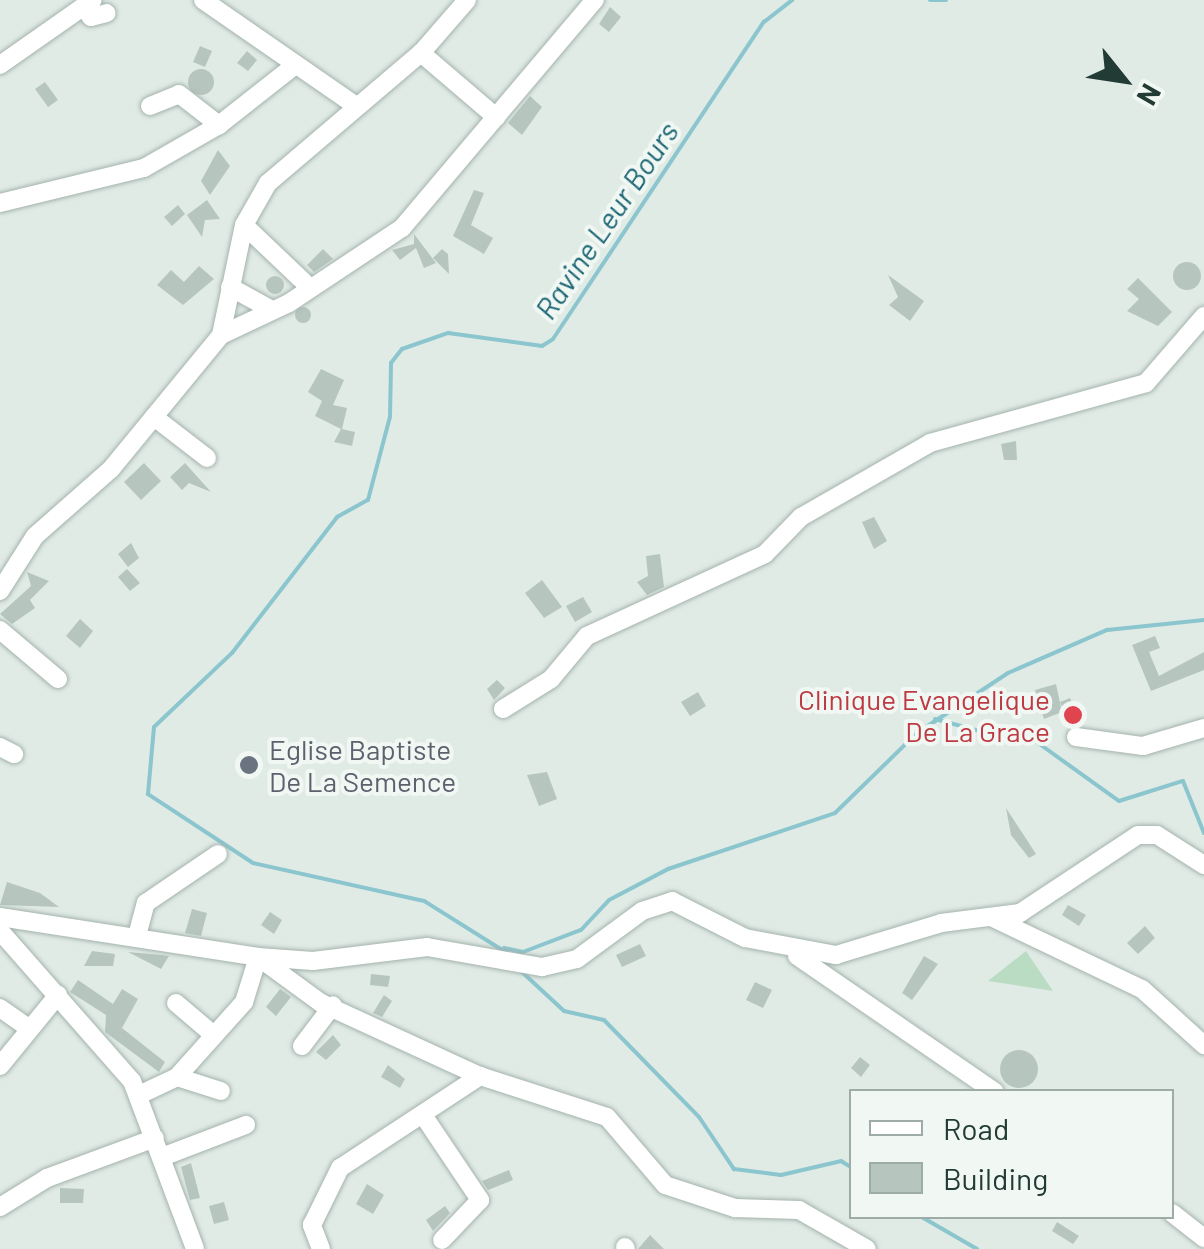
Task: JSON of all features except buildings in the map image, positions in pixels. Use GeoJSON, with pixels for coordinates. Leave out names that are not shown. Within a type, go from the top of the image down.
{"type":"FeatureCollection","features":[{"type":"Feature","properties":{"kind":"street"},"geometry":{"type":"LineString","coordinates":[[203,0],[354,104]]}},
{"type":"Feature","properties":{"kind":"street"},"geometry":{"type":"LineString","coordinates":[[220,335],[244,225],[280,168],[354,104],[422,53],[467,0]]}},
{"type":"Feature","properties":{"kind":"street"},"geometry":{"type":"LineString","coordinates":[[0,591],[35,536],[154,417],[220,335],[272,310],[306,284],[402,228],[594,0]]}},
{"type":"Feature","properties":{"kind":"street"},"geometry":{"type":"LineString","coordinates":[[0,65],[95,6]]}},
{"type":"Feature","properties":{"kind":"street"},"geometry":{"type":"LineString","coordinates":[[422,53],[496,116]]}},
{"type":"Feature","properties":{"kind":"street"},"geometry":{"type":"LineString","coordinates":[[0,203],[115,179],[219,125],[294,66]]}},
{"type":"Feature","properties":{"kind":"street"},"geometry":{"type":"LineString","coordinates":[[150,106],[179,94],[219,125]]}},
{"type":"Feature","properties":{"kind":"street"},"geometry":{"type":"LineString","coordinates":[[244,225],[306,284]]}},
{"type":"Feature","properties":{"kind":"street"},"geometry":{"type":"LineString","coordinates":[[230,286],[272,310]]}},
{"type":"Feature","properties":{"kind":"street"},"geometry":{"type":"LineString","coordinates":[[502,709],[552,679],[587,636],[765,554],[800,517],[930,443],[1146,383],[1204,316]]}},
{"type":"Feature","properties":{"kind":"street"},"geometry":{"type":"LineString","coordinates":[[154,417],[207,458]]}},
{"type":"Feature","properties":{"kind":"street"},"geometry":{"type":"LineString","coordinates":[[0,630],[58,680]]}},
{"type":"Feature","properties":{"kind":"street"},"geometry":{"type":"LineString","coordinates":[[1076,737],[1143,746],[1204,728]]}},
{"type":"Feature","properties":{"kind":"street"},"geometry":{"type":"LineString","coordinates":[[787,949],[836,955],[1035,907],[1138,835],[1157,835],[1204,865]]}},
{"type":"Feature","properties":{"kind":"street"},"geometry":{"type":"LineString","coordinates":[[138,932],[146,903],[218,854]]}},
{"type":"Feature","properties":{"kind":"street"},"geometry":{"type":"LineString","coordinates":[[0,917],[87,935],[138,932],[258,957],[313,961],[426,947],[542,967],[576,959],[642,911],[672,901],[787,949],[990,1089]]}},
{"type":"Feature","properties":{"kind":"street"},"geometry":{"type":"LineString","coordinates":[[992,918],[1142,990],[1204,1045]]}},
{"type":"Feature","properties":{"kind":"street"},"geometry":{"type":"LineString","coordinates":[[0,930],[139,1095],[195,1249]]}},
{"type":"Feature","properties":{"kind":"street"},"geometry":{"type":"LineString","coordinates":[[258,957],[334,1005],[480,1076],[607,1118],[665,1184],[735,1208],[787,1206],[867,1249]]}},
{"type":"Feature","properties":{"kind":"street"},"geometry":{"type":"LineString","coordinates":[[139,1095],[177,1077],[210,1031],[244,1002],[258,957]]}},
{"type":"Feature","properties":{"kind":"street"},"geometry":{"type":"LineString","coordinates":[[0,1066],[58,996]]}},
{"type":"Feature","properties":{"kind":"street"},"geometry":{"type":"LineString","coordinates":[[176,1003],[210,1031]]}},
{"type":"Feature","properties":{"kind":"street"},"geometry":{"type":"LineString","coordinates":[[302,1046],[334,1005]]}},
{"type":"Feature","properties":{"kind":"street"},"geometry":{"type":"LineString","coordinates":[[0,1008],[29,1028]]}},
{"type":"Feature","properties":{"kind":"street"},"geometry":{"type":"LineString","coordinates":[[321,1249],[312,1225],[340,1168],[425,1118],[480,1076]]}},
{"type":"Feature","properties":{"kind":"street"},"geometry":{"type":"LineString","coordinates":[[177,1077],[220,1092]]}},
{"type":"Feature","properties":{"kind":"street"},"geometry":{"type":"LineString","coordinates":[[425,1118],[480,1200],[442,1240]]}},
{"type":"Feature","properties":{"kind":"street"},"geometry":{"type":"LineString","coordinates":[[162,1157],[246,1125]]}},
{"type":"Feature","properties":{"kind":"street"},"geometry":{"type":"LineString","coordinates":[[0,1207],[47,1178],[154,1138]]}},
{"type":"Feature","properties":{"kind":"street"},"geometry":{"type":"LineString","coordinates":[[1174,1216],[1204,1238]]}},
{"type":"Feature","properties":{"kind":"green space"},"geometry":{"type":"Polygon","coordinates":[[[1026,951],[1053,991],[988,981],[1026,951]]]}},
{"type":"Feature","properties":{"kind":"waterway","name":"Ravine Leur Bours"},"geometry":{"type":"LineString","coordinates":[[507,953],[424,901],[253,863],[148,794],[154,727],[232,653],[337,517],[368,500],[390,417],[391,363],[402,349],[448,333],[542,346],[553,339],[764,22],[792,0]]}},
{"type":"Feature","properties":{"kind":"waterway","name":"Ravine Leur Bours"},"geometry":{"type":"LineString","coordinates":[[930,0],[946,0]]}},
{"type":"Feature","properties":{"kind":"waterway"},"geometry":{"type":"LineString","coordinates":[[504,948],[523,952],[581,930],[609,900],[668,869],[835,813],[917,733],[1008,673],[1107,630],[1204,620]]}},
{"type":"Feature","properties":{"kind":"waterway"},"geometry":{"type":"LineString","coordinates":[[935,719],[1013,740],[1027,735],[1119,801],[1183,781],[1204,833]]}},
{"type":"Feature","properties":{"kind":"waterway","name":"Ravine Leur Bours"},"geometry":{"type":"LineString","coordinates":[[522,972],[564,1011],[604,1020],[699,1117],[734,1169],[781,1175],[841,1161],[849,1166]]}},
{"type":"Feature","properties":{"kind":"waterway","name":"Ravine Leur Bours"},"geometry":{"type":"LineString","coordinates":[[925,1219],[977,1249]]}},
{"type":"Feature","properties":{"kind":"place","name":"Clinique Evangelique De La Grace"},"geometry":{"type":"Point","coordinates":[1073,715]}},
{"type":"Feature","properties":{"kind":"place","name":"Eglise Baptiste De La Semence"},"geometry":{"type":"Point","coordinates":[249,765]}}]}
